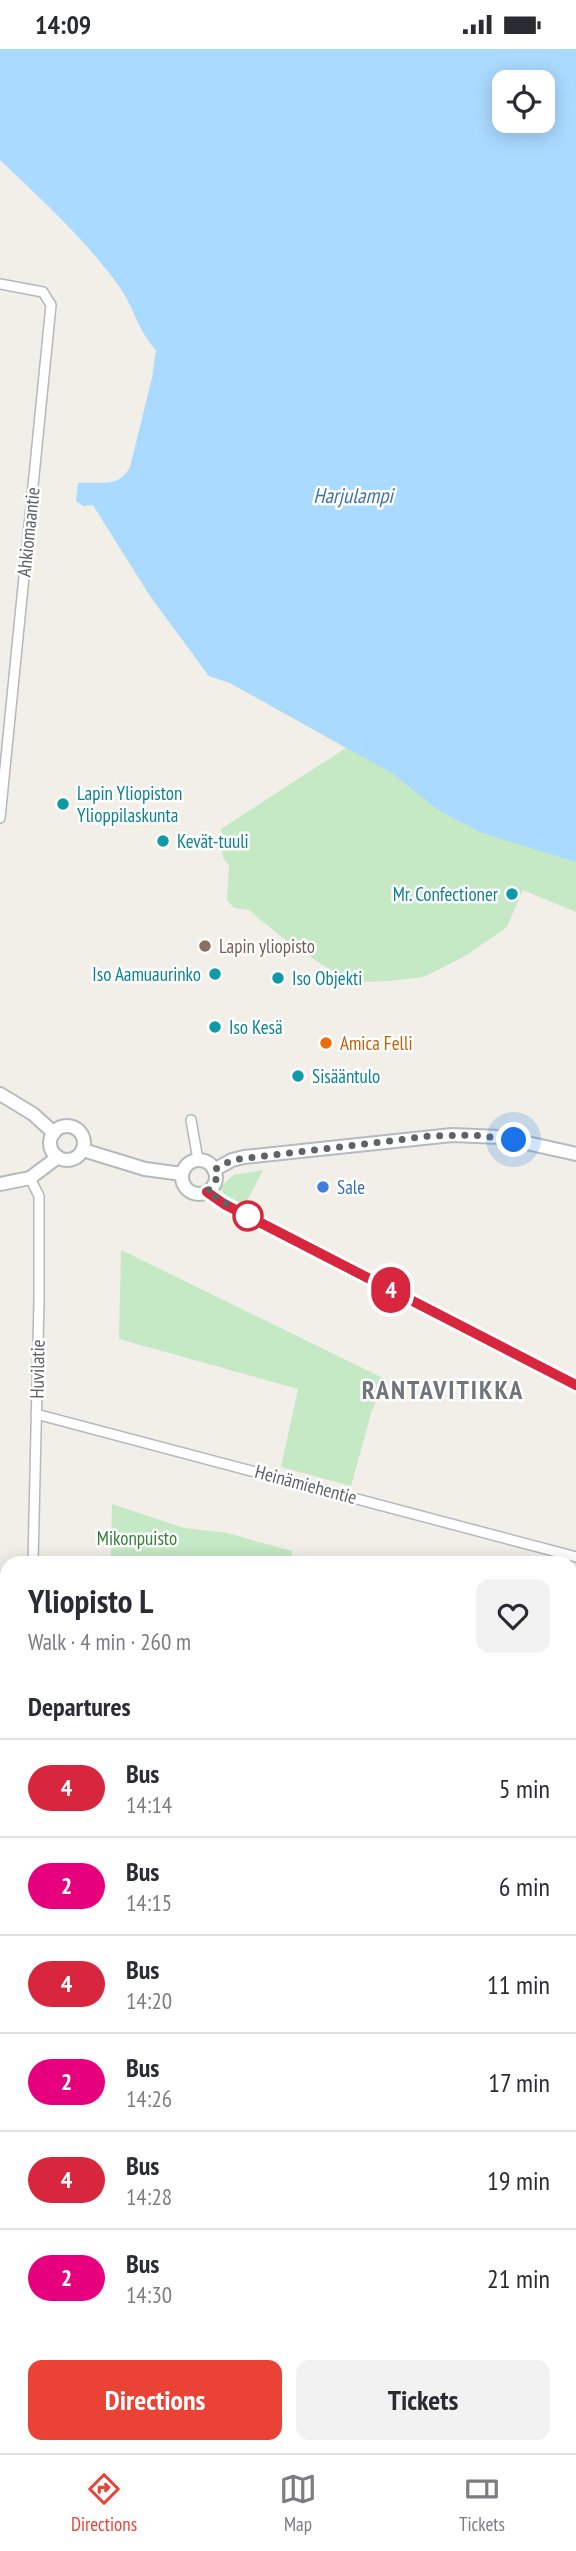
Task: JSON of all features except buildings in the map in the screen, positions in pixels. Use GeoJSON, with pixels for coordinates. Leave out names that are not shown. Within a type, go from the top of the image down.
{"type":"FeatureCollection","features":[{"type":"Feature","properties":{"kind":"street","name":"Ahkiomaantie"},"geometry":{"type":"LineString","coordinates":[[0,284],[43,292],[51,305],[0,818]]}},
{"type":"Feature","properties":{"kind":"street"},"geometry":{"type":"LineString","coordinates":[[0,1094],[33,1114],[54,1133]]}},
{"type":"Feature","properties":{"kind":"street"},"geometry":{"type":"LineString","coordinates":[[191,1121],[198,1160]]}},
{"type":"Feature","properties":{"kind":"street"},"geometry":{"type":"LineString","coordinates":[[63,1127],[74,1127],[84,1139],[83,1150],[75,1158],[63,1160],[54,1153],[50,1143],[54,1133],[63,1127]]}},
{"type":"Feature","properties":{"kind":"street"},"geometry":{"type":"LineString","coordinates":[[214,1170],[244,1157],[452,1135],[500,1137],[576,1154]]}},
{"type":"Feature","properties":{"kind":"street"},"geometry":{"type":"LineString","coordinates":[[83,1150],[145,1169],[182,1174]]}},
{"type":"Feature","properties":{"kind":"street"},"geometry":{"type":"LineString","coordinates":[[0,1184],[30,1178],[58,1157]]}},
{"type":"Feature","properties":{"kind":"street"},"geometry":{"type":"LineString","coordinates":[[207,1192],[216,1180],[214,1170],[208,1162],[198,1160],[188,1164],[182,1174],[183,1184],[191,1192],[207,1192],[224,1204],[576,1385]]}},
{"type":"Feature","properties":{"kind":"street","name":"Huvilatie"},"geometry":{"type":"LineString","coordinates":[[30,1178],[39,1196],[33,1556]]}},
{"type":"Feature","properties":{"kind":"street","name":"Heinämiehentie"},"geometry":{"type":"LineString","coordinates":[[36,1414],[572,1556]]}},
{"type":"Feature","properties":{"kind":"green space"},"geometry":{"type":"Polygon","coordinates":[[[576,455],[576,912],[523,890],[507,927],[467,955],[424,977],[364,982],[330,970],[280,936],[249,910],[234,908],[227,900],[229,865],[223,858],[221,829],[346,748],[230,683],[209,676],[150,596],[93,505],[576,455]]]}},
{"type":"Feature","properties":{"kind":"green space"},"geometry":{"type":"Polygon","coordinates":[[[263,1170],[245,1205],[224,1194],[220,1188],[233,1175],[263,1170]]]}},
{"type":"Feature","properties":{"kind":"green space"},"geometry":{"type":"Polygon","coordinates":[[[121,1250],[387,1380],[372,1410],[351,1486],[281,1467],[298,1389],[119,1339],[121,1250]]]}},
{"type":"Feature","properties":{"kind":"green space","name":"Mikonpuisto"},"geometry":{"type":"Polygon","coordinates":[[[112,1504],[184,1528],[227,1533],[292,1551],[292,1556],[111,1556],[112,1504]]]}},
{"type":"Feature","properties":{"kind":"water","name":"Harjulampi"},"geometry":{"type":"Polygon","coordinates":[[[0,49],[576,49],[576,862],[482,833],[440,811],[390,772],[230,683],[209,676],[150,596],[93,505],[83,506],[76,501],[78,483],[114,481],[120,479],[130,467],[152,378],[156,350],[105,268],[62,220],[0,160],[0,49]]]}},
{"type":"Feature","properties":{"kind":"bus line","name":"4"},"geometry":{"type":"LineString","coordinates":[[207,1192],[224,1204],[576,1385]]}},
{"type":"Feature","properties":{"kind":"place","name":"Lapin Yliopiston Ylioppilaskunta"},"geometry":{"type":"Point","coordinates":[63,804]}},
{"type":"Feature","properties":{"kind":"place","name":"Kevät-tuuli"},"geometry":{"type":"Point","coordinates":[163,841]}},
{"type":"Feature","properties":{"kind":"place","name":"Mr. Confectioner"},"geometry":{"type":"Point","coordinates":[512,894]}},
{"type":"Feature","properties":{"kind":"place","name":"Lapin yliopisto"},"geometry":{"type":"Point","coordinates":[205,946]}},
{"type":"Feature","properties":{"kind":"place","name":"Iso Aamuaurinko"},"geometry":{"type":"Point","coordinates":[215,974]}},
{"type":"Feature","properties":{"kind":"place","name":"Iso Objekti"},"geometry":{"type":"Point","coordinates":[278,978]}},
{"type":"Feature","properties":{"kind":"place","name":"Iso Kesä"},"geometry":{"type":"Point","coordinates":[215,1027]}},
{"type":"Feature","properties":{"kind":"place","name":"Amica Felli"},"geometry":{"type":"Point","coordinates":[326,1043]}},
{"type":"Feature","properties":{"kind":"place","name":"Sisääntulo"},"geometry":{"type":"Point","coordinates":[298,1076]}},
{"type":"Feature","properties":{"kind":"place","name":"Sale"},"geometry":{"type":"Point","coordinates":[323,1187]}},
{"type":"Feature","properties":{"kind":"district","name":"RANTAVITIKKA"},"geometry":{"type":"Point","coordinates":[443,1389]}},
{"type":"Feature","properties":{"kind":"route"},"geometry":{"type":"LineString","coordinates":[[248,1216],[207,1192],[216,1180],[214,1170],[232,1160],[430,1136],[474,1135],[514,1140]]}}]}
